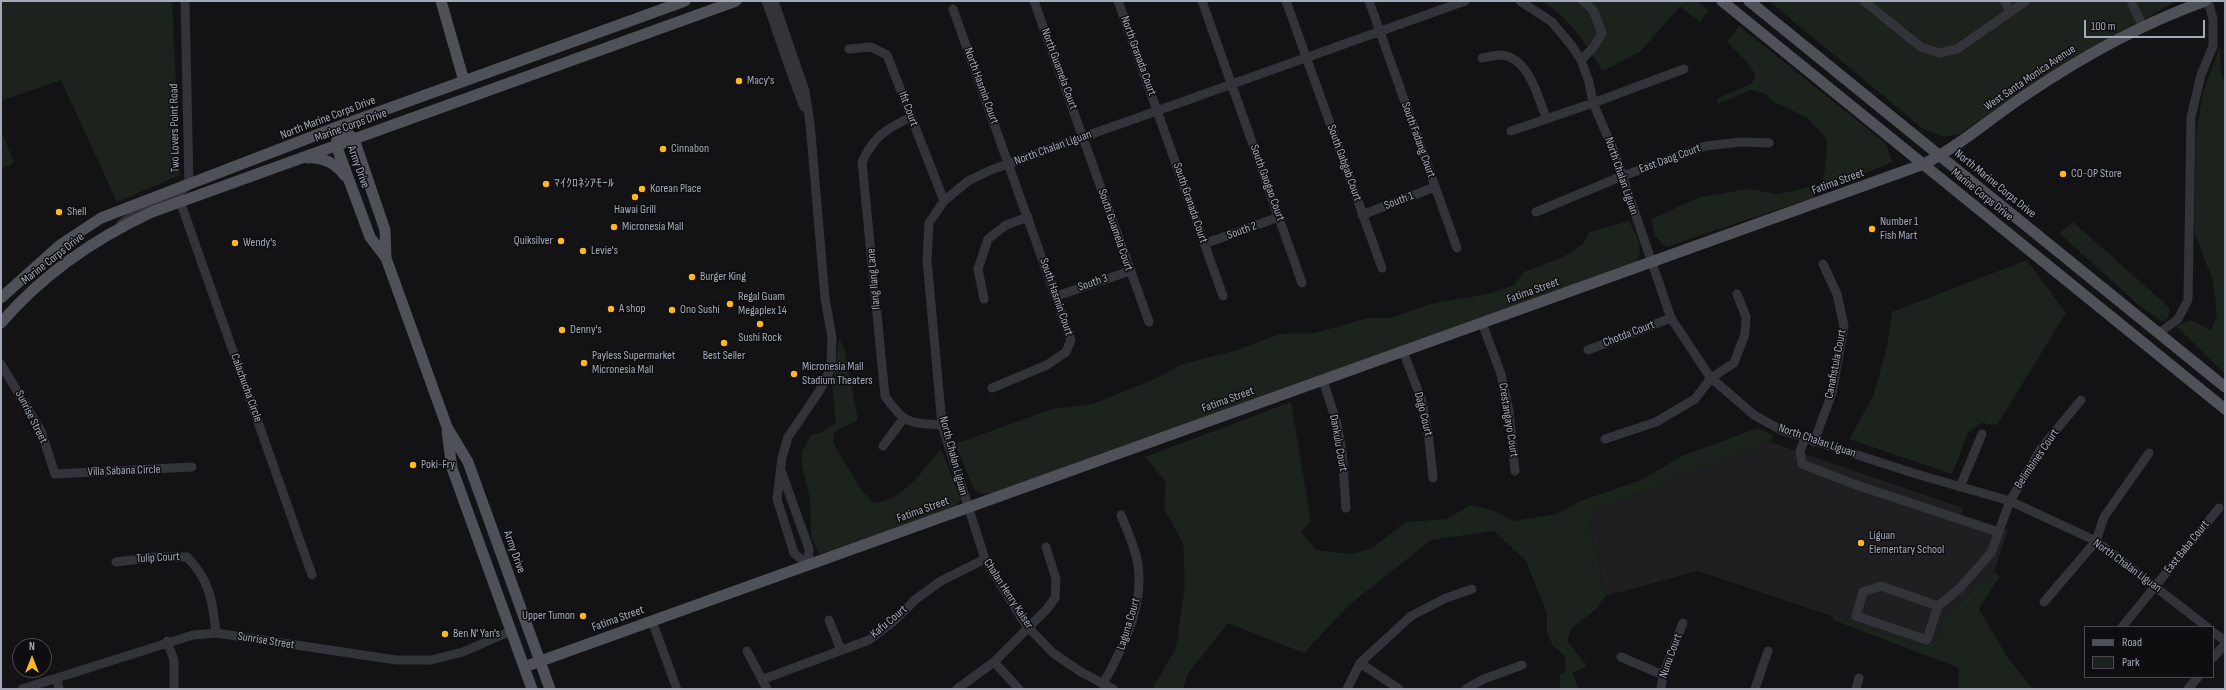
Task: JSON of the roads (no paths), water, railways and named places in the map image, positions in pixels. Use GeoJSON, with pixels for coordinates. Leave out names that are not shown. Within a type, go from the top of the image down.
{"type":"FeatureCollection","features":[{"type":"Feature","properties":{"kind":"main road"},"geometry":{"type":"LineString","coordinates":[[441,1],[464,81]]}},
{"type":"Feature","properties":{"kind":"main road","name":"North Marine Corps Drive"},"geometry":{"type":"LineString","coordinates":[[1,298],[60,245],[101,218],[340,126],[685,1]]}},
{"type":"Feature","properties":{"kind":"main road","name":"Marine Corps Drive"},"geometry":{"type":"LineString","coordinates":[[1,323],[53,273],[109,233],[152,212],[736,1]]}},
{"type":"Feature","properties":{"kind":"main road","name":"Marine Corps Drive"},"geometry":{"type":"LineString","coordinates":[[1722,1],[2225,410]]}},
{"type":"Feature","properties":{"kind":"main road","name":"North Marine Corps Drive"},"geometry":{"type":"LineString","coordinates":[[1749,1],[2225,387]]}},
{"type":"Feature","properties":{"kind":"main road","name":"West Santa Monica Avenue"},"geometry":{"type":"LineString","coordinates":[[1940,155],[2064,70],[2143,26],[2204,1]]}},
{"type":"Feature","properties":{"kind":"main road","name":"Army Drive"},"geometry":{"type":"LineString","coordinates":[[340,126],[354,139],[385,230],[386,258]]}},
{"type":"Feature","properties":{"kind":"main road","name":"Army Drive"},"geometry":{"type":"LineString","coordinates":[[340,126],[336,145],[352,189],[370,237],[386,258],[447,427],[468,462],[550,689]]}},
{"type":"Feature","properties":{"kind":"main road","name":"Fatima Street"},"geometry":{"type":"LineString","coordinates":[[524,667],[1924,164],[1940,155]]}},
{"type":"Feature","properties":{"kind":"main road"},"geometry":{"type":"LineString","coordinates":[[300,158],[311,157],[329,162],[342,171],[352,189]]}},
{"type":"Feature","properties":{"kind":"main road","name":"Army Drive"},"geometry":{"type":"LineString","coordinates":[[447,427],[452,468],[532,689]]}},
{"type":"Feature","properties":{"kind":"street","name":"Two Lovers Point Road"},"geometry":{"type":"LineString","coordinates":[[109,233],[132,214],[182,192],[189,184],[185,1]]}},
{"type":"Feature","properties":{"kind":"street"},"geometry":{"type":"LineString","coordinates":[[766,1],[784,49],[788,68],[810,123]]}},
{"type":"Feature","properties":{"kind":"street"},"geometry":{"type":"LineString","coordinates":[[774,1],[805,91],[810,123],[825,298],[833,355],[831,368],[827,378],[788,437],[781,468],[777,499],[794,553],[808,565]]}},
{"type":"Feature","properties":{"kind":"street","name":"North Guamela Court"},"geometry":{"type":"LineString","coordinates":[[1034,1],[1084,137]]}},
{"type":"Feature","properties":{"kind":"street","name":"North Granada Court"},"geometry":{"type":"LineString","coordinates":[[1118,1],[1158,110]]}},
{"type":"Feature","properties":{"kind":"street","name":"South Gaogao Court"},"geometry":{"type":"LineString","coordinates":[[1202,1],[1302,283]]}},
{"type":"Feature","properties":{"kind":"street","name":"South Gabgab Court"},"geometry":{"type":"LineString","coordinates":[[1286,1],[1382,268]]}},
{"type":"Feature","properties":{"kind":"street","name":"South Fadang Court"},"geometry":{"type":"LineString","coordinates":[[1368,1],[1457,248]]}},
{"type":"Feature","properties":{"kind":"street","name":"North Chalan Liguan"},"geometry":{"type":"LineString","coordinates":[[967,508],[942,425],[927,260],[929,223],[944,200],[968,181],[1009,164],[1462,1]]}},
{"type":"Feature","properties":{"kind":"street","name":"North Chalan Liguan"},"geometry":{"type":"LineString","coordinates":[[1520,1],[1552,22],[1572,46],[1581,60],[1589,82],[1593,103],[1612,149],[1620,177],[1671,318],[1711,378],[1754,416],[1781,430],[1814,442],[1960,487],[2010,500],[2096,541],[2206,626]]}},
{"type":"Feature","properties":{"kind":"street"},"geometry":{"type":"LineString","coordinates":[[1581,60],[1593,48],[1602,33],[1593,10],[1583,1]]}},
{"type":"Feature","properties":{"kind":"street"},"geometry":{"type":"LineString","coordinates":[[1864,1],[1920,47],[1939,53],[1957,49],[2009,11],[2026,1]]}},
{"type":"Feature","properties":{"kind":"street"},"geometry":{"type":"LineString","coordinates":[[2005,1],[2009,11]]}},
{"type":"Feature","properties":{"kind":"street"},"geometry":{"type":"LineString","coordinates":[[2131,1],[2143,26]]}},
{"type":"Feature","properties":{"kind":"street"},"geometry":{"type":"LineString","coordinates":[[2159,333],[2178,319],[2188,300],[2191,117],[2201,76],[2212,46],[2212,19],[2208,1]]}},
{"type":"Feature","properties":{"kind":"street","name":"North Hasmin Court"},"geometry":{"type":"LineString","coordinates":[[953,9],[1009,164]]}},
{"type":"Feature","properties":{"kind":"street","name":"Ifit Court"},"geometry":{"type":"LineString","coordinates":[[849,49],[871,47],[887,55],[925,156],[944,200]]}},
{"type":"Feature","properties":{"kind":"street"},"geometry":{"type":"LineString","coordinates":[[1482,58],[1501,55],[1517,60],[1531,80],[1546,118]]}},
{"type":"Feature","properties":{"kind":"street"},"geometry":{"type":"LineString","coordinates":[[1511,131],[1593,103],[1684,68]]}},
{"type":"Feature","properties":{"kind":"street","name":"South Granada Court"},"geometry":{"type":"LineString","coordinates":[[1158,110],[1223,296]]}},
{"type":"Feature","properties":{"kind":"street","name":"Ilang Ilang Lane"},"geometry":{"type":"LineString","coordinates":[[903,419],[885,396],[862,162],[869,146],[882,132],[911,117]]}},
{"type":"Feature","properties":{"kind":"street","name":"South Guamela Court"},"geometry":{"type":"LineString","coordinates":[[1084,137],[1149,322]]}},
{"type":"Feature","properties":{"kind":"street","name":"East Daog Court"},"geometry":{"type":"LineString","coordinates":[[1536,212],[1620,177],[1706,146],[1741,142],[1769,143]]}},
{"type":"Feature","properties":{"kind":"street","name":"South Hasmin Court"},"geometry":{"type":"LineString","coordinates":[[992,388],[1047,366],[1066,352],[1071,340],[1057,296],[1009,164]]}},
{"type":"Feature","properties":{"kind":"street","name":"South 1"},"geometry":{"type":"LineString","coordinates":[[1362,215],[1436,187]]}},
{"type":"Feature","properties":{"kind":"street","name":"Calachucha Circle"},"geometry":{"type":"LineString","coordinates":[[180,201],[312,575]]}},
{"type":"Feature","properties":{"kind":"street"},"geometry":{"type":"LineString","coordinates":[[984,299],[978,269],[988,239],[1006,225],[1028,217]]}},
{"type":"Feature","properties":{"kind":"street","name":"South 2"},"geometry":{"type":"LineString","coordinates":[[1204,244],[1279,217]]}},
{"type":"Feature","properties":{"kind":"street","name":"Canafistula Court"},"geometry":{"type":"LineString","coordinates":[[1814,442],[1832,393],[1844,326],[1837,294],[1823,264]]}},
{"type":"Feature","properties":{"kind":"street","name":"South 3"},"geometry":{"type":"LineString","coordinates":[[1057,296],[1130,271]]}},
{"type":"Feature","properties":{"kind":"street"},"geometry":{"type":"LineString","coordinates":[[1605,439],[1656,422],[1695,399],[1711,378],[1734,363],[1745,334],[1746,317],[1737,294]]}},
{"type":"Feature","properties":{"kind":"street","name":"Chotda Court"},"geometry":{"type":"LineString","coordinates":[[1588,350],[1671,318]]}},
{"type":"Feature","properties":{"kind":"street","name":"Crestangayo Court"},"geometry":{"type":"LineString","coordinates":[[1482,323],[1501,374],[1509,411],[1515,471]]}},
{"type":"Feature","properties":{"kind":"street","name":"Dago Court"},"geometry":{"type":"LineString","coordinates":[[1403,351],[1422,401],[1429,440],[1433,478]]}},
{"type":"Feature","properties":{"kind":"street","name":"Sunrise Street"},"geometry":{"type":"LineString","coordinates":[[1,364],[40,431],[55,474]]}},
{"type":"Feature","properties":{"kind":"street","name":"Dankulu Court"},"geometry":{"type":"LineString","coordinates":[[1323,380],[1337,424],[1342,452],[1346,508]]}},
{"type":"Feature","properties":{"kind":"street","name":"Belimbines Court"},"geometry":{"type":"LineString","coordinates":[[1938,606],[1960,588],[1991,553],[2010,500],[2042,447],[2081,400]]}},
{"type":"Feature","properties":{"kind":"street"},"geometry":{"type":"LineString","coordinates":[[883,446],[903,419],[915,423],[942,425]]}},
{"type":"Feature","properties":{"kind":"street"},"geometry":{"type":"LineString","coordinates":[[1960,487],[1982,434]]}},
{"type":"Feature","properties":{"kind":"street"},"geometry":{"type":"LineString","coordinates":[[1805,439],[1800,451],[1802,464],[1859,486],[1998,532]]}},
{"type":"Feature","properties":{"kind":"street"},"geometry":{"type":"LineString","coordinates":[[2044,602],[2096,541],[2104,517],[2149,453]]}},
{"type":"Feature","properties":{"kind":"street","name":"Villa Sabana Circle"},"geometry":{"type":"LineString","coordinates":[[55,474],[192,467]]}},
{"type":"Feature","properties":{"kind":"street"},"geometry":{"type":"LineString","coordinates":[[781,468],[788,493],[809,549],[808,565]]}},
{"type":"Feature","properties":{"kind":"street","name":"Chalan Henry Kaiser"},"geometry":{"type":"LineString","coordinates":[[967,508],[985,559],[1028,627],[1053,652],[1081,672],[1113,689]]}},
{"type":"Feature","properties":{"kind":"street","name":"East Baba Court"},"geometry":{"type":"LineString","coordinates":[[2123,626],[2219,508]]}},
{"type":"Feature","properties":{"kind":"street","name":"Laguna Court"},"geometry":{"type":"LineString","coordinates":[[1103,684],[1120,655],[1138,602],[1140,576],[1133,547],[1121,516]]}},
{"type":"Feature","properties":{"kind":"street"},"geometry":{"type":"LineString","coordinates":[[957,689],[994,662],[1047,609],[1055,598],[1056,579],[1046,547]]}},
{"type":"Feature","properties":{"kind":"street","name":"Tulip Court"},"geometry":{"type":"LineString","coordinates":[[116,562],[156,557],[187,557],[196,566],[212,599],[216,633]]}},
{"type":"Feature","properties":{"kind":"street","name":"Kafu Court"},"geometry":{"type":"LineString","coordinates":[[764,679],[869,640],[894,621],[916,599],[942,581],[985,559]]}},
{"type":"Feature","properties":{"kind":"street"},"geometry":{"type":"LineString","coordinates":[[1881,586],[1938,606],[1927,640],[1856,616],[1863,592],[1881,586]]}},
{"type":"Feature","properties":{"kind":"street"},"geometry":{"type":"LineString","coordinates":[[1347,689],[1360,663],[1411,616],[1446,598],[1472,589]]}},
{"type":"Feature","properties":{"kind":"street"},"geometry":{"type":"LineString","coordinates":[[829,620],[840,650]]}},
{"type":"Feature","properties":{"kind":"street"},"geometry":{"type":"LineString","coordinates":[[652,621],[676,689]]}},
{"type":"Feature","properties":{"kind":"street","name":"Nunu Court"},"geometry":{"type":"LineString","coordinates":[[1661,689],[1663,675],[1683,623]]}},
{"type":"Feature","properties":{"kind":"street","name":"Sunrise Street"},"geometry":{"type":"LineString","coordinates":[[22,689],[167,641],[193,635],[216,633],[396,660],[431,660],[463,652],[511,631]]}},
{"type":"Feature","properties":{"kind":"street"},"geometry":{"type":"LineString","coordinates":[[2214,633],[2225,642],[2214,657]]}},
{"type":"Feature","properties":{"kind":"street"},"geometry":{"type":"LineString","coordinates":[[167,641],[174,660],[174,689]]}},
{"type":"Feature","properties":{"kind":"street"},"geometry":{"type":"LineString","coordinates":[[747,651],[764,679],[767,689]]}},
{"type":"Feature","properties":{"kind":"street"},"geometry":{"type":"LineString","coordinates":[[1755,689],[1768,651]]}},
{"type":"Feature","properties":{"kind":"street"},"geometry":{"type":"LineString","coordinates":[[1621,657],[1663,675]]}},
{"type":"Feature","properties":{"kind":"street"},"geometry":{"type":"LineString","coordinates":[[994,662],[1019,689]]}},
{"type":"Feature","properties":{"kind":"street"},"geometry":{"type":"LineString","coordinates":[[1360,663],[1399,689]]}},
{"type":"Feature","properties":{"kind":"street"},"geometry":{"type":"LineString","coordinates":[[1466,689],[1484,679],[1522,665]]}},
{"type":"Feature","properties":{"kind":"street"},"geometry":{"type":"LineString","coordinates":[[57,678],[59,689]]}},
{"type":"Feature","properties":{"kind":"street"},"geometry":{"type":"LineString","coordinates":[[1856,689],[1859,678]]}},
{"type":"Feature","properties":{"kind":"street"},"geometry":{"type":"LineString","coordinates":[[2188,689],[2197,678]]}},
{"type":"Feature","properties":{"kind":"place","name":"Macy's"},"geometry":{"type":"Point","coordinates":[739,81]}},
{"type":"Feature","properties":{"kind":"place","name":"Cinnabon"},"geometry":{"type":"Point","coordinates":[663,149]}},
{"type":"Feature","properties":{"kind":"place","name":"CO-OP Store"},"geometry":{"type":"Point","coordinates":[2063,174]}},
{"type":"Feature","properties":{"kind":"place","name":"ﾏｲｸﾛﾈｼｱﾓｰﾙ"},"geometry":{"type":"Point","coordinates":[546,184]}},
{"type":"Feature","properties":{"kind":"place","name":"Korean Place"},"geometry":{"type":"Point","coordinates":[642,189]}},
{"type":"Feature","properties":{"kind":"place","name":"Hawai Grill"},"geometry":{"type":"Point","coordinates":[635,197]}},
{"type":"Feature","properties":{"kind":"place","name":"Shell"},"geometry":{"type":"Point","coordinates":[59,212]}},
{"type":"Feature","properties":{"kind":"place","name":"Micronesia Mall"},"geometry":{"type":"Point","coordinates":[614,227]}},
{"type":"Feature","properties":{"kind":"place","name":"Number 1 Fish Mart"},"geometry":{"type":"Point","coordinates":[1872,229]}},
{"type":"Feature","properties":{"kind":"place","name":"Quiksilver"},"geometry":{"type":"Point","coordinates":[561,241]}},
{"type":"Feature","properties":{"kind":"place","name":"Wendy's"},"geometry":{"type":"Point","coordinates":[235,243]}},
{"type":"Feature","properties":{"kind":"place","name":"Levie's"},"geometry":{"type":"Point","coordinates":[583,251]}},
{"type":"Feature","properties":{"kind":"place","name":"Burger King"},"geometry":{"type":"Point","coordinates":[692,277]}},
{"type":"Feature","properties":{"kind":"place","name":"Regal Guam Megaplex 14"},"geometry":{"type":"Point","coordinates":[730,304]}},
{"type":"Feature","properties":{"kind":"place","name":"A shop"},"geometry":{"type":"Point","coordinates":[611,309]}},
{"type":"Feature","properties":{"kind":"place","name":"Ono Sushi"},"geometry":{"type":"Point","coordinates":[672,310]}},
{"type":"Feature","properties":{"kind":"place","name":"Sushi Rock"},"geometry":{"type":"Point","coordinates":[760,324]}},
{"type":"Feature","properties":{"kind":"place","name":"Denny's"},"geometry":{"type":"Point","coordinates":[562,330]}},
{"type":"Feature","properties":{"kind":"place","name":"Best Seller"},"geometry":{"type":"Point","coordinates":[724,343]}},
{"type":"Feature","properties":{"kind":"place","name":"Payless Supermarket Micronesia Mall"},"geometry":{"type":"Point","coordinates":[584,363]}},
{"type":"Feature","properties":{"kind":"place","name":"Micronesia Mall Stadium Theaters"},"geometry":{"type":"Point","coordinates":[794,374]}},
{"type":"Feature","properties":{"kind":"place","name":"Poki-Fry"},"geometry":{"type":"Point","coordinates":[413,465]}},
{"type":"Feature","properties":{"kind":"place","name":"Liguan Elementary School"},"geometry":{"type":"Point","coordinates":[1861,543]}},
{"type":"Feature","properties":{"kind":"place","name":"Upper Tumon"},"geometry":{"type":"Point","coordinates":[583,616]}},
{"type":"Feature","properties":{"kind":"place","name":"Ben N' Yan's"},"geometry":{"type":"Point","coordinates":[445,634]}}]}
